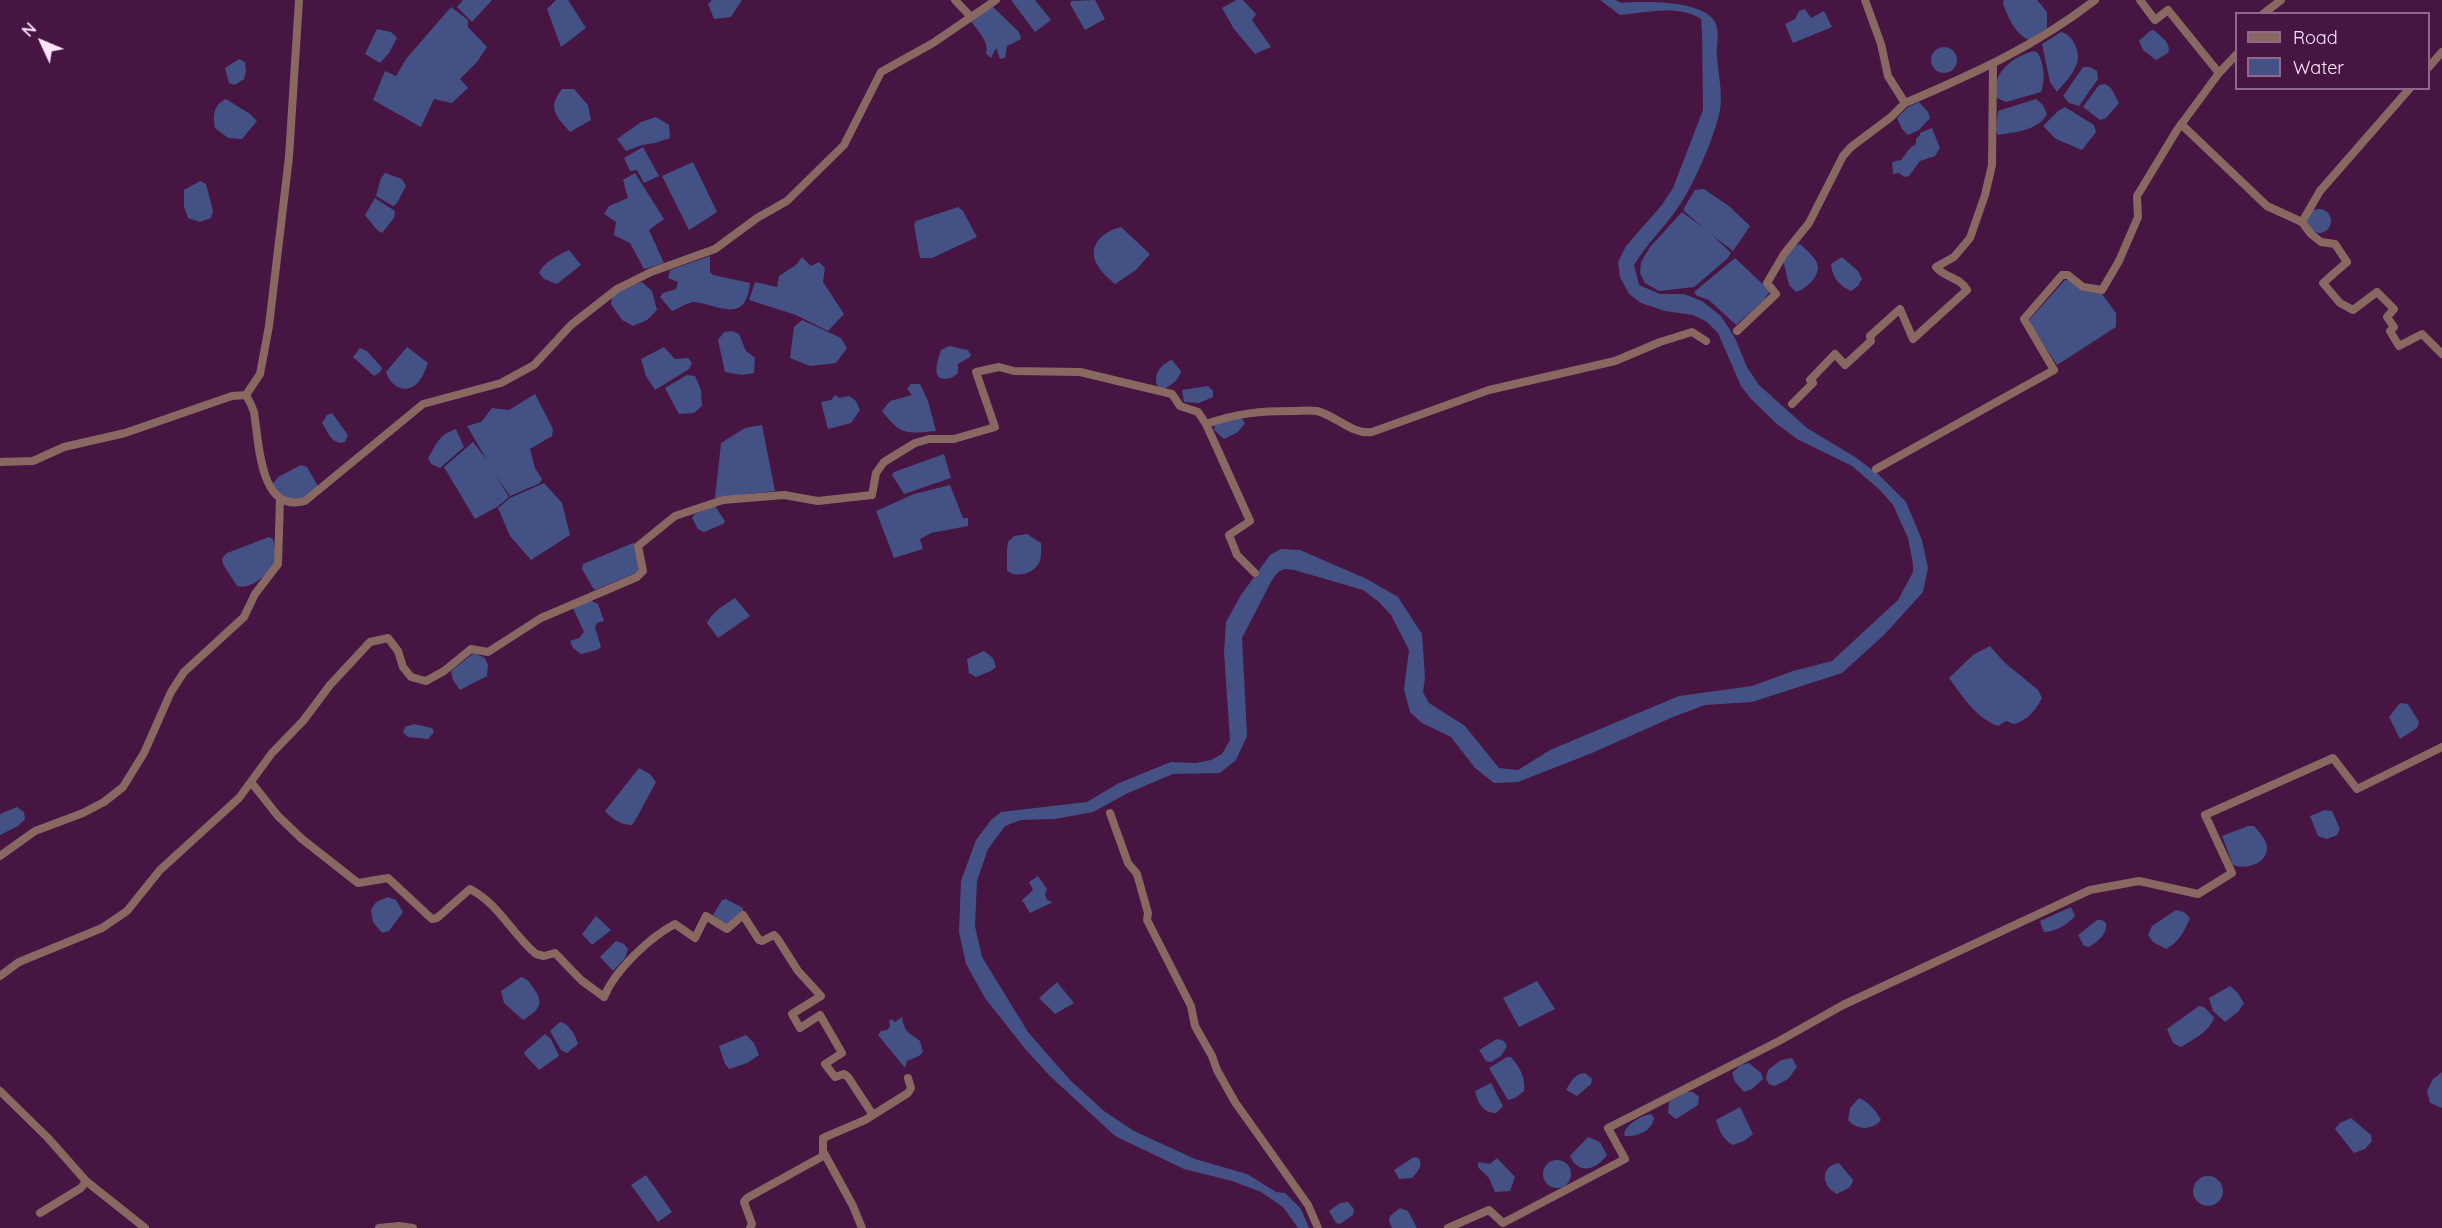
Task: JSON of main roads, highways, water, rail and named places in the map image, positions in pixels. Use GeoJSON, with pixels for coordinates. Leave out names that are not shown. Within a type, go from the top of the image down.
{"type":"FeatureCollection","features":[{"type":"Feature","properties":{"kind":"water"},"geometry":{"type":"Polygon","coordinates":[[[463,0],[492,0],[472,22],[457,7],[463,0]]]}},
{"type":"Feature","properties":{"kind":"water"},"geometry":{"type":"Polygon","coordinates":[[[556,0],[568,0],[586,28],[561,47],[547,9],[556,0]]]}},
{"type":"Feature","properties":{"kind":"water"},"geometry":{"type":"Polygon","coordinates":[[[712,0],[742,0],[731,17],[714,19],[708,4],[712,0]]]}},
{"type":"Feature","properties":{"kind":"water"},"geometry":{"type":"Polygon","coordinates":[[[1011,0],[1035,0],[1051,20],[1035,32],[1011,0]]]}},
{"type":"Feature","properties":{"kind":"water"},"geometry":{"type":"Polygon","coordinates":[[[1095,0],[1105,19],[1085,30],[1070,4],[1071,1],[1095,0]]]}},
{"type":"Feature","properties":{"kind":"water"},"geometry":{"type":"Polygon","coordinates":[[[1236,0],[1243,0],[1256,14],[1252,20],[1271,47],[1255,54],[1234,29],[1222,8],[1236,0]]]}},
{"type":"Feature","properties":{"kind":"water"},"geometry":{"type":"Polygon","coordinates":[[[1600,0],[1616,0],[1621,3],[1677,4],[1691,7],[1704,12],[1713,19],[1718,31],[1717,53],[1721,97],[1718,120],[1692,184],[1676,211],[1634,265],[1639,285],[1660,294],[1684,294],[1702,301],[1721,316],[1735,338],[1747,367],[1759,385],[1807,428],[1878,474],[1906,502],[1922,540],[1928,568],[1923,592],[1884,635],[1842,673],[1752,702],[1705,705],[1518,782],[1494,783],[1475,768],[1451,737],[1422,723],[1410,712],[1404,689],[1409,650],[1391,615],[1379,602],[1363,590],[1285,569],[1278,572],[1272,580],[1242,638],[1247,736],[1236,760],[1220,773],[1173,774],[1128,793],[1093,812],[1055,819],[1021,820],[1005,826],[988,849],[977,881],[975,926],[982,957],[1028,1032],[1070,1080],[1104,1111],[1134,1131],[1195,1159],[1247,1174],[1276,1192],[1285,1193],[1301,1209],[1309,1228],[1298,1228],[1283,1207],[1261,1192],[1232,1181],[1184,1169],[1115,1136],[1050,1076],[985,998],[966,964],[959,932],[961,881],[976,840],[991,820],[1001,812],[1087,802],[1119,783],[1171,762],[1196,763],[1211,760],[1222,754],[1230,740],[1224,652],[1226,622],[1241,595],[1270,555],[1281,549],[1300,550],[1367,579],[1398,597],[1422,634],[1425,678],[1423,692],[1429,703],[1465,726],[1499,768],[1518,770],[1550,750],[1679,696],[1752,686],[1793,671],[1832,661],[1898,600],[1913,572],[1908,538],[1893,505],[1881,491],[1852,466],[1797,439],[1777,424],[1751,399],[1741,386],[1718,333],[1707,322],[1693,315],[1665,311],[1641,303],[1629,294],[1620,277],[1618,262],[1626,246],[1661,206],[1673,188],[1703,110],[1701,19],[1692,14],[1672,11],[1620,15],[1600,0]]]}},
{"type":"Feature","properties":{"kind":"water"},"geometry":{"type":"Polygon","coordinates":[[[2004,0],[2037,0],[2047,12],[2047,28],[2029,40],[2024,37],[2010,20],[2003,4],[2004,0]]]}},
{"type":"Feature","properties":{"kind":"water"},"geometry":{"type":"Polygon","coordinates":[[[992,6],[1019,32],[1021,39],[1007,46],[1005,58],[1000,59],[996,48],[991,58],[986,54],[985,41],[970,20],[992,6]]]}},
{"type":"Feature","properties":{"kind":"water"},"geometry":{"type":"Polygon","coordinates":[[[451,7],[468,20],[468,27],[487,47],[477,62],[460,79],[468,88],[452,103],[434,99],[421,127],[373,100],[385,71],[396,76],[406,59],[451,7]]]}},
{"type":"Feature","properties":{"kind":"water"},"geometry":{"type":"Polygon","coordinates":[[[1805,9],[1811,18],[1824,11],[1832,27],[1793,43],[1785,24],[1795,19],[1799,11],[1805,9]]]}},
{"type":"Feature","properties":{"kind":"water"},"geometry":{"type":"Polygon","coordinates":[[[377,29],[391,32],[397,38],[389,53],[380,63],[365,54],[377,29]]]}},
{"type":"Feature","properties":{"kind":"water"},"geometry":{"type":"Polygon","coordinates":[[[2154,30],[2166,41],[2169,48],[2168,53],[2156,60],[2143,50],[2139,41],[2154,30]]]}},
{"type":"Feature","properties":{"kind":"water"},"geometry":{"type":"Polygon","coordinates":[[[2061,32],[2073,41],[2078,58],[2074,70],[2057,92],[2050,82],[2042,44],[2061,32]]]}},
{"type":"Feature","properties":{"kind":"water"},"geometry":{"type":"Polygon","coordinates":[[[1944,47],[1953,51],[1957,60],[1953,69],[1944,73],[1935,69],[1931,60],[1935,51],[1944,47]]]}},
{"type":"Feature","properties":{"kind":"water"},"geometry":{"type":"Polygon","coordinates":[[[2034,51],[2038,53],[2043,67],[2041,92],[2006,102],[1997,98],[1994,91],[2002,70],[2013,60],[2034,51]]]}},
{"type":"Feature","properties":{"kind":"water"},"geometry":{"type":"Polygon","coordinates":[[[239,59],[245,62],[246,71],[244,79],[235,85],[229,83],[225,68],[239,59]]]}},
{"type":"Feature","properties":{"kind":"water"},"geometry":{"type":"Polygon","coordinates":[[[2083,67],[2090,67],[2097,71],[2098,79],[2079,106],[2069,103],[2063,96],[2083,67]]]}},
{"type":"Feature","properties":{"kind":"water"},"geometry":{"type":"Polygon","coordinates":[[[2105,84],[2111,88],[2119,103],[2106,118],[2100,120],[2083,107],[2099,85],[2105,84]]]}},
{"type":"Feature","properties":{"kind":"water"},"geometry":{"type":"Polygon","coordinates":[[[562,89],[574,89],[588,105],[591,120],[570,132],[557,116],[554,107],[562,89]]]}},
{"type":"Feature","properties":{"kind":"water"},"geometry":{"type":"Polygon","coordinates":[[[226,99],[257,121],[242,139],[228,138],[215,128],[215,111],[226,99]]]}},
{"type":"Feature","properties":{"kind":"water"},"geometry":{"type":"Polygon","coordinates":[[[2036,99],[2043,105],[2047,114],[2043,120],[2026,130],[1998,135],[1996,130],[1998,111],[2036,99]]]}},
{"type":"Feature","properties":{"kind":"water"},"geometry":{"type":"Polygon","coordinates":[[[1919,102],[1930,118],[1919,130],[1908,135],[1897,118],[1908,107],[1919,102]]]}},
{"type":"Feature","properties":{"kind":"water"},"geometry":{"type":"Polygon","coordinates":[[[2065,107],[2094,125],[2096,132],[2082,150],[2056,139],[2043,126],[2065,107]]]}},
{"type":"Feature","properties":{"kind":"water"},"geometry":{"type":"Polygon","coordinates":[[[656,117],[669,125],[670,138],[626,151],[617,139],[641,122],[656,117]]]}},
{"type":"Feature","properties":{"kind":"water"},"geometry":{"type":"Polygon","coordinates":[[[1932,128],[1940,148],[1935,156],[1920,161],[1909,176],[1893,174],[1892,162],[1901,160],[1916,144],[1920,133],[1932,128]]]}},
{"type":"Feature","properties":{"kind":"water"},"geometry":{"type":"Polygon","coordinates":[[[643,147],[659,176],[644,183],[637,170],[630,171],[624,158],[643,147]]]}},
{"type":"Feature","properties":{"kind":"water"},"geometry":{"type":"Polygon","coordinates":[[[693,162],[717,212],[689,230],[662,176],[693,162]]]}},
{"type":"Feature","properties":{"kind":"water"},"geometry":{"type":"Polygon","coordinates":[[[385,173],[402,179],[406,186],[393,206],[376,196],[381,178],[385,173]]]}},
{"type":"Feature","properties":{"kind":"water"},"geometry":{"type":"Polygon","coordinates":[[[635,173],[664,219],[649,230],[664,263],[644,269],[630,243],[614,235],[616,222],[604,214],[609,206],[628,198],[623,180],[635,173]]]}},
{"type":"Feature","properties":{"kind":"water"},"geometry":{"type":"Polygon","coordinates":[[[200,181],[206,184],[213,211],[211,218],[200,222],[188,218],[184,207],[184,190],[200,181]]]}},
{"type":"Feature","properties":{"kind":"water"},"geometry":{"type":"Polygon","coordinates":[[[1704,189],[1729,206],[1750,226],[1733,251],[1712,235],[1731,253],[1694,287],[1659,291],[1645,283],[1640,273],[1641,262],[1650,247],[1682,212],[1704,228],[1684,211],[1684,208],[1695,190],[1704,189]]]}},
{"type":"Feature","properties":{"kind":"water"},"geometry":{"type":"Polygon","coordinates":[[[375,198],[395,211],[394,218],[382,233],[365,215],[375,198]]]}},
{"type":"Feature","properties":{"kind":"water"},"geometry":{"type":"Polygon","coordinates":[[[958,207],[963,211],[977,237],[932,258],[920,258],[914,225],[916,221],[958,207]]]}},
{"type":"Feature","properties":{"kind":"water"},"geometry":{"type":"Polygon","coordinates":[[[2319,209],[2324,210],[2330,216],[2330,226],[2324,232],[2319,233],[2314,232],[2308,226],[2307,221],[2308,216],[2314,210],[2319,209]]]}},
{"type":"Feature","properties":{"kind":"water"},"geometry":{"type":"Polygon","coordinates":[[[1121,227],[1150,254],[1136,270],[1115,284],[1100,269],[1094,252],[1098,240],[1108,232],[1121,227]]]}},
{"type":"Feature","properties":{"kind":"water"},"geometry":{"type":"Polygon","coordinates":[[[1800,244],[1814,258],[1818,268],[1812,281],[1796,292],[1789,285],[1783,260],[1795,246],[1800,244]]]}},
{"type":"Feature","properties":{"kind":"water"},"geometry":{"type":"Polygon","coordinates":[[[569,250],[581,265],[557,284],[544,279],[539,273],[545,265],[569,250]]]}},
{"type":"Feature","properties":{"kind":"water"},"geometry":{"type":"Polygon","coordinates":[[[710,256],[710,272],[713,275],[750,283],[748,296],[743,304],[730,309],[694,302],[672,311],[660,297],[663,293],[676,289],[678,282],[668,278],[670,270],[710,256]]]}},
{"type":"Feature","properties":{"kind":"water"},"geometry":{"type":"Polygon","coordinates":[[[802,257],[811,266],[819,262],[825,268],[823,282],[844,314],[828,331],[796,315],[749,300],[755,282],[777,287],[779,276],[796,265],[802,257]]]}},
{"type":"Feature","properties":{"kind":"water"},"geometry":{"type":"Polygon","coordinates":[[[1842,257],[1858,271],[1862,279],[1851,291],[1837,281],[1833,273],[1831,264],[1842,257]]]}},
{"type":"Feature","properties":{"kind":"water"},"geometry":{"type":"Polygon","coordinates":[[[1735,258],[1770,291],[1763,301],[1736,325],[1709,300],[1697,296],[1694,292],[1735,258]]]}},
{"type":"Feature","properties":{"kind":"water"},"geometry":{"type":"Polygon","coordinates":[[[2065,280],[2069,280],[2082,291],[2102,294],[2116,313],[2116,327],[2057,365],[2030,323],[2030,319],[2065,280]]]}},
{"type":"Feature","properties":{"kind":"water"},"geometry":{"type":"Polygon","coordinates":[[[642,282],[652,291],[657,310],[647,320],[633,326],[622,320],[611,304],[612,295],[642,282]]]}},
{"type":"Feature","properties":{"kind":"water"},"geometry":{"type":"Polygon","coordinates":[[[802,320],[841,338],[847,348],[836,363],[810,366],[790,358],[794,327],[802,320]]]}},
{"type":"Feature","properties":{"kind":"water"},"geometry":{"type":"Polygon","coordinates":[[[732,331],[739,334],[746,351],[755,358],[754,373],[742,375],[725,372],[718,340],[724,332],[732,331]]]}},
{"type":"Feature","properties":{"kind":"water"},"geometry":{"type":"Polygon","coordinates":[[[949,346],[968,350],[971,355],[958,364],[958,373],[945,379],[940,378],[937,367],[941,350],[949,346]]]}},
{"type":"Feature","properties":{"kind":"water"},"geometry":{"type":"Polygon","coordinates":[[[407,347],[428,363],[417,383],[404,389],[393,383],[386,372],[407,347]]]}},
{"type":"Feature","properties":{"kind":"water"},"geometry":{"type":"Polygon","coordinates":[[[664,347],[675,359],[688,358],[692,363],[689,369],[655,390],[646,376],[641,359],[664,347]]]}},
{"type":"Feature","properties":{"kind":"water"},"geometry":{"type":"Polygon","coordinates":[[[360,348],[367,351],[382,368],[374,376],[353,357],[360,348]]]}},
{"type":"Feature","properties":{"kind":"water"},"geometry":{"type":"Polygon","coordinates":[[[1172,360],[1181,371],[1178,377],[1163,389],[1158,387],[1156,378],[1159,370],[1172,360]]]}},
{"type":"Feature","properties":{"kind":"water"},"geometry":{"type":"Polygon","coordinates":[[[687,375],[695,376],[701,390],[702,406],[694,413],[679,414],[665,388],[687,375]]]}},
{"type":"Feature","properties":{"kind":"water"},"geometry":{"type":"Polygon","coordinates":[[[911,384],[920,384],[928,401],[936,431],[917,433],[904,431],[894,425],[882,411],[890,401],[912,395],[907,389],[911,384]]]}},
{"type":"Feature","properties":{"kind":"water"},"geometry":{"type":"Polygon","coordinates":[[[1208,386],[1213,391],[1213,397],[1199,403],[1184,402],[1182,390],[1208,386]]]}},
{"type":"Feature","properties":{"kind":"water"},"geometry":{"type":"Polygon","coordinates":[[[535,394],[553,429],[552,436],[530,449],[535,468],[542,479],[540,483],[510,496],[495,474],[509,497],[497,507],[475,519],[444,467],[473,442],[487,460],[467,426],[481,422],[492,408],[509,410],[535,394]]]}},
{"type":"Feature","properties":{"kind":"water"},"geometry":{"type":"Polygon","coordinates":[[[835,395],[840,398],[849,396],[856,401],[860,410],[851,423],[828,429],[821,402],[831,400],[835,395]]]}},
{"type":"Feature","properties":{"kind":"water"},"geometry":{"type":"Polygon","coordinates":[[[332,413],[348,435],[345,442],[334,440],[322,423],[327,415],[332,413]]]}},
{"type":"Feature","properties":{"kind":"water"},"geometry":{"type":"Polygon","coordinates":[[[1241,417],[1245,423],[1238,432],[1224,439],[1214,430],[1215,424],[1241,417]]]}},
{"type":"Feature","properties":{"kind":"water"},"geometry":{"type":"Polygon","coordinates":[[[762,425],[775,491],[715,498],[721,443],[745,428],[762,425]]]}},
{"type":"Feature","properties":{"kind":"water"},"geometry":{"type":"Polygon","coordinates":[[[456,429],[464,447],[440,468],[431,464],[428,458],[439,440],[456,429]]]}},
{"type":"Feature","properties":{"kind":"water"},"geometry":{"type":"Polygon","coordinates":[[[944,454],[951,478],[904,494],[892,475],[894,472],[944,454]]]}},
{"type":"Feature","properties":{"kind":"water"},"geometry":{"type":"Polygon","coordinates":[[[301,465],[307,467],[318,486],[307,498],[289,501],[272,485],[278,477],[301,465]]]}},
{"type":"Feature","properties":{"kind":"water"},"geometry":{"type":"Polygon","coordinates":[[[544,483],[562,503],[570,535],[531,560],[510,536],[498,508],[510,498],[544,483]]]}},
{"type":"Feature","properties":{"kind":"water"},"geometry":{"type":"Polygon","coordinates":[[[950,485],[963,518],[968,518],[968,526],[931,533],[920,539],[923,549],[894,558],[876,511],[914,494],[950,485]]]}},
{"type":"Feature","properties":{"kind":"water"},"geometry":{"type":"Polygon","coordinates":[[[715,506],[725,521],[723,524],[704,532],[698,529],[692,518],[695,514],[715,506]]]}},
{"type":"Feature","properties":{"kind":"water"},"geometry":{"type":"Polygon","coordinates":[[[1027,534],[1041,543],[1039,563],[1029,572],[1011,573],[1007,571],[1008,542],[1014,536],[1027,534]]]}},
{"type":"Feature","properties":{"kind":"water"},"geometry":{"type":"Polygon","coordinates":[[[269,537],[273,539],[277,559],[255,583],[243,587],[237,586],[223,564],[222,558],[227,553],[269,537]]]}},
{"type":"Feature","properties":{"kind":"water"},"geometry":{"type":"Polygon","coordinates":[[[633,543],[640,563],[638,572],[595,590],[582,569],[583,564],[633,543]]]}},
{"type":"Feature","properties":{"kind":"water"},"geometry":{"type":"Polygon","coordinates":[[[735,598],[750,616],[718,638],[707,623],[716,612],[735,598]]]}},
{"type":"Feature","properties":{"kind":"water"},"geometry":{"type":"Polygon","coordinates":[[[590,600],[598,604],[604,621],[597,623],[595,627],[601,647],[581,654],[573,648],[570,641],[579,638],[584,632],[573,608],[590,600]]]}},
{"type":"Feature","properties":{"kind":"water"},"geometry":{"type":"Polygon","coordinates":[[[1990,646],[2004,662],[2038,690],[2042,698],[2031,714],[2014,724],[2006,721],[1998,726],[1990,722],[1970,706],[1949,678],[1973,655],[1990,646]]]}},
{"type":"Feature","properties":{"kind":"water"},"geometry":{"type":"Polygon","coordinates":[[[984,651],[993,658],[996,667],[976,677],[969,673],[967,659],[984,651]]]}},
{"type":"Feature","properties":{"kind":"water"},"geometry":{"type":"Polygon","coordinates":[[[474,653],[485,658],[488,665],[487,676],[460,690],[453,680],[451,671],[474,653]]]}},
{"type":"Feature","properties":{"kind":"water"},"geometry":{"type":"Polygon","coordinates":[[[2400,703],[2408,704],[2419,722],[2417,728],[2400,739],[2389,717],[2400,703]]]}},
{"type":"Feature","properties":{"kind":"water"},"geometry":{"type":"Polygon","coordinates":[[[414,724],[432,728],[434,732],[428,739],[408,737],[403,732],[405,727],[414,724]]]}},
{"type":"Feature","properties":{"kind":"water"},"geometry":{"type":"Polygon","coordinates":[[[639,768],[650,774],[656,782],[632,825],[624,824],[605,811],[639,768]]]}},
{"type":"Feature","properties":{"kind":"water"},"geometry":{"type":"Polygon","coordinates":[[[17,807],[24,812],[25,819],[18,826],[0,835],[0,814],[17,807]]]}},
{"type":"Feature","properties":{"kind":"water"},"geometry":{"type":"Polygon","coordinates":[[[2325,810],[2332,811],[2340,829],[2337,835],[2327,839],[2318,836],[2310,816],[2325,810]]]}},
{"type":"Feature","properties":{"kind":"water"},"geometry":{"type":"Polygon","coordinates":[[[2254,826],[2262,836],[2267,847],[2266,853],[2264,858],[2255,864],[2244,867],[2233,865],[2222,836],[2254,826]]]}},
{"type":"Feature","properties":{"kind":"water"},"geometry":{"type":"Polygon","coordinates":[[[1038,876],[1047,889],[1045,894],[1047,900],[1053,902],[1030,913],[1022,900],[1033,890],[1029,882],[1038,876]]]}},
{"type":"Feature","properties":{"kind":"water"},"geometry":{"type":"Polygon","coordinates":[[[388,897],[396,900],[403,912],[389,931],[382,933],[373,922],[371,910],[376,902],[388,897]]]}},
{"type":"Feature","properties":{"kind":"water"},"geometry":{"type":"Polygon","coordinates":[[[726,899],[743,908],[743,912],[727,927],[713,915],[722,900],[726,899]]]}},
{"type":"Feature","properties":{"kind":"water"},"geometry":{"type":"Polygon","coordinates":[[[2071,907],[2075,916],[2072,919],[2057,929],[2044,932],[2040,921],[2071,907]]]}},
{"type":"Feature","properties":{"kind":"water"},"geometry":{"type":"Polygon","coordinates":[[[2176,910],[2184,912],[2190,918],[2181,936],[2166,949],[2153,942],[2148,935],[2152,926],[2176,910]]]}},
{"type":"Feature","properties":{"kind":"water"},"geometry":{"type":"Polygon","coordinates":[[[596,916],[611,930],[592,945],[582,934],[596,916]]]}},
{"type":"Feature","properties":{"kind":"water"},"geometry":{"type":"Polygon","coordinates":[[[2097,920],[2106,923],[2104,934],[2089,947],[2084,946],[2078,935],[2097,920]]]}},
{"type":"Feature","properties":{"kind":"water"},"geometry":{"type":"Polygon","coordinates":[[[616,941],[624,944],[628,949],[625,958],[613,971],[600,957],[616,941]]]}},
{"type":"Feature","properties":{"kind":"water"},"geometry":{"type":"Polygon","coordinates":[[[521,977],[530,983],[539,1002],[537,1009],[523,1020],[504,1003],[501,991],[521,977]]]}},
{"type":"Feature","properties":{"kind":"water"},"geometry":{"type":"Polygon","coordinates":[[[1537,981],[1555,1009],[1519,1027],[1503,998],[1537,981]]]}},
{"type":"Feature","properties":{"kind":"water"},"geometry":{"type":"Polygon","coordinates":[[[1057,982],[1074,1003],[1055,1014],[1039,998],[1057,982]]]}},
{"type":"Feature","properties":{"kind":"water"},"geometry":{"type":"Polygon","coordinates":[[[2230,986],[2244,1003],[2238,1012],[2225,1022],[2213,1011],[2209,998],[2230,986]]]}},
{"type":"Feature","properties":{"kind":"water"},"geometry":{"type":"Polygon","coordinates":[[[2199,1006],[2204,1007],[2214,1017],[2209,1027],[2181,1047],[2173,1043],[2167,1029],[2199,1006]]]}},
{"type":"Feature","properties":{"kind":"water"},"geometry":{"type":"Polygon","coordinates":[[[902,1017],[906,1029],[920,1041],[923,1052],[907,1061],[905,1068],[878,1035],[881,1031],[887,1030],[890,1026],[889,1021],[892,1019],[895,1022],[902,1017]]]}},
{"type":"Feature","properties":{"kind":"water"},"geometry":{"type":"Polygon","coordinates":[[[560,1022],[569,1027],[578,1044],[567,1053],[561,1050],[550,1031],[560,1022]]]}},
{"type":"Feature","properties":{"kind":"water"},"geometry":{"type":"Polygon","coordinates":[[[545,1034],[551,1039],[559,1056],[539,1070],[524,1052],[545,1034]]]}},
{"type":"Feature","properties":{"kind":"water"},"geometry":{"type":"Polygon","coordinates":[[[746,1035],[754,1043],[759,1055],[747,1063],[729,1069],[719,1046],[746,1035]]]}},
{"type":"Feature","properties":{"kind":"water"},"geometry":{"type":"Polygon","coordinates":[[[1497,1039],[1504,1041],[1507,1046],[1501,1056],[1491,1062],[1486,1061],[1479,1050],[1497,1039]]]}},
{"type":"Feature","properties":{"kind":"water"},"geometry":{"type":"Polygon","coordinates":[[[1511,1057],[1519,1068],[1524,1086],[1524,1091],[1508,1100],[1489,1068],[1511,1057]]]}},
{"type":"Feature","properties":{"kind":"water"},"geometry":{"type":"Polygon","coordinates":[[[1792,1058],[1797,1067],[1788,1079],[1775,1086],[1769,1084],[1766,1078],[1768,1070],[1781,1060],[1792,1058]]]}},
{"type":"Feature","properties":{"kind":"water"},"geometry":{"type":"Polygon","coordinates":[[[1749,1063],[1761,1073],[1763,1079],[1752,1089],[1744,1092],[1735,1082],[1732,1073],[1741,1065],[1749,1063]]]}},
{"type":"Feature","properties":{"kind":"water"},"geometry":{"type":"Polygon","coordinates":[[[2442,1072],[2442,1108],[2430,1103],[2427,1091],[2433,1079],[2442,1072]]]}},
{"type":"Feature","properties":{"kind":"water"},"geometry":{"type":"Polygon","coordinates":[[[1585,1073],[1592,1079],[1591,1084],[1577,1096],[1566,1090],[1576,1076],[1585,1073]]]}},
{"type":"Feature","properties":{"kind":"water"},"geometry":{"type":"Polygon","coordinates":[[[1491,1083],[1503,1106],[1496,1113],[1491,1113],[1482,1106],[1475,1091],[1491,1083]]]}},
{"type":"Feature","properties":{"kind":"water"},"geometry":{"type":"Polygon","coordinates":[[[1686,1092],[1693,1092],[1699,1097],[1698,1105],[1676,1119],[1668,1113],[1669,1102],[1686,1092]]]}},
{"type":"Feature","properties":{"kind":"water"},"geometry":{"type":"Polygon","coordinates":[[[1859,1098],[1869,1104],[1877,1114],[1881,1120],[1877,1124],[1864,1128],[1855,1126],[1848,1120],[1850,1108],[1859,1098]]]}},
{"type":"Feature","properties":{"kind":"water"},"geometry":{"type":"Polygon","coordinates":[[[1740,1107],[1753,1134],[1733,1145],[1724,1138],[1716,1120],[1740,1107]]]}},
{"type":"Feature","properties":{"kind":"water"},"geometry":{"type":"Polygon","coordinates":[[[1651,1114],[1654,1118],[1653,1123],[1647,1130],[1625,1136],[1624,1133],[1631,1123],[1651,1114]]]}},
{"type":"Feature","properties":{"kind":"water"},"geometry":{"type":"Polygon","coordinates":[[[2351,1118],[2371,1135],[2372,1141],[2365,1149],[2354,1153],[2335,1129],[2340,1123],[2351,1118]]]}},
{"type":"Feature","properties":{"kind":"water"},"geometry":{"type":"Polygon","coordinates":[[[1588,1137],[1600,1142],[1607,1155],[1593,1167],[1583,1168],[1578,1166],[1570,1156],[1588,1137]]]}},
{"type":"Feature","properties":{"kind":"water"},"geometry":{"type":"Polygon","coordinates":[[[1414,1157],[1419,1158],[1420,1161],[1418,1171],[1412,1178],[1399,1179],[1394,1170],[1414,1157]]]}},
{"type":"Feature","properties":{"kind":"water"},"geometry":{"type":"Polygon","coordinates":[[[1497,1158],[1515,1177],[1510,1191],[1495,1192],[1489,1178],[1478,1167],[1478,1162],[1490,1164],[1497,1158]]]}},
{"type":"Feature","properties":{"kind":"water"},"geometry":{"type":"Polygon","coordinates":[[[1557,1160],[1567,1164],[1571,1174],[1567,1184],[1557,1188],[1547,1184],[1543,1174],[1547,1164],[1557,1160]]]}},
{"type":"Feature","properties":{"kind":"water"},"geometry":{"type":"Polygon","coordinates":[[[1839,1163],[1853,1180],[1849,1187],[1837,1194],[1828,1186],[1825,1177],[1828,1168],[1839,1163]]]}},
{"type":"Feature","properties":{"kind":"water"},"geometry":{"type":"Polygon","coordinates":[[[646,1175],[672,1212],[658,1222],[631,1185],[646,1175]]]}},
{"type":"Feature","properties":{"kind":"water"},"geometry":{"type":"Polygon","coordinates":[[[2208,1176],[2219,1180],[2223,1191],[2219,1202],[2208,1206],[2197,1202],[2193,1191],[2197,1180],[2208,1176]]]}},
{"type":"Feature","properties":{"kind":"water"},"geometry":{"type":"Polygon","coordinates":[[[1348,1202],[1354,1209],[1353,1215],[1340,1224],[1336,1223],[1329,1211],[1340,1203],[1348,1202]]]}},
{"type":"Feature","properties":{"kind":"water"},"geometry":{"type":"Polygon","coordinates":[[[1400,1208],[1408,1211],[1417,1228],[1392,1228],[1389,1221],[1390,1216],[1400,1208]]]}}]}
